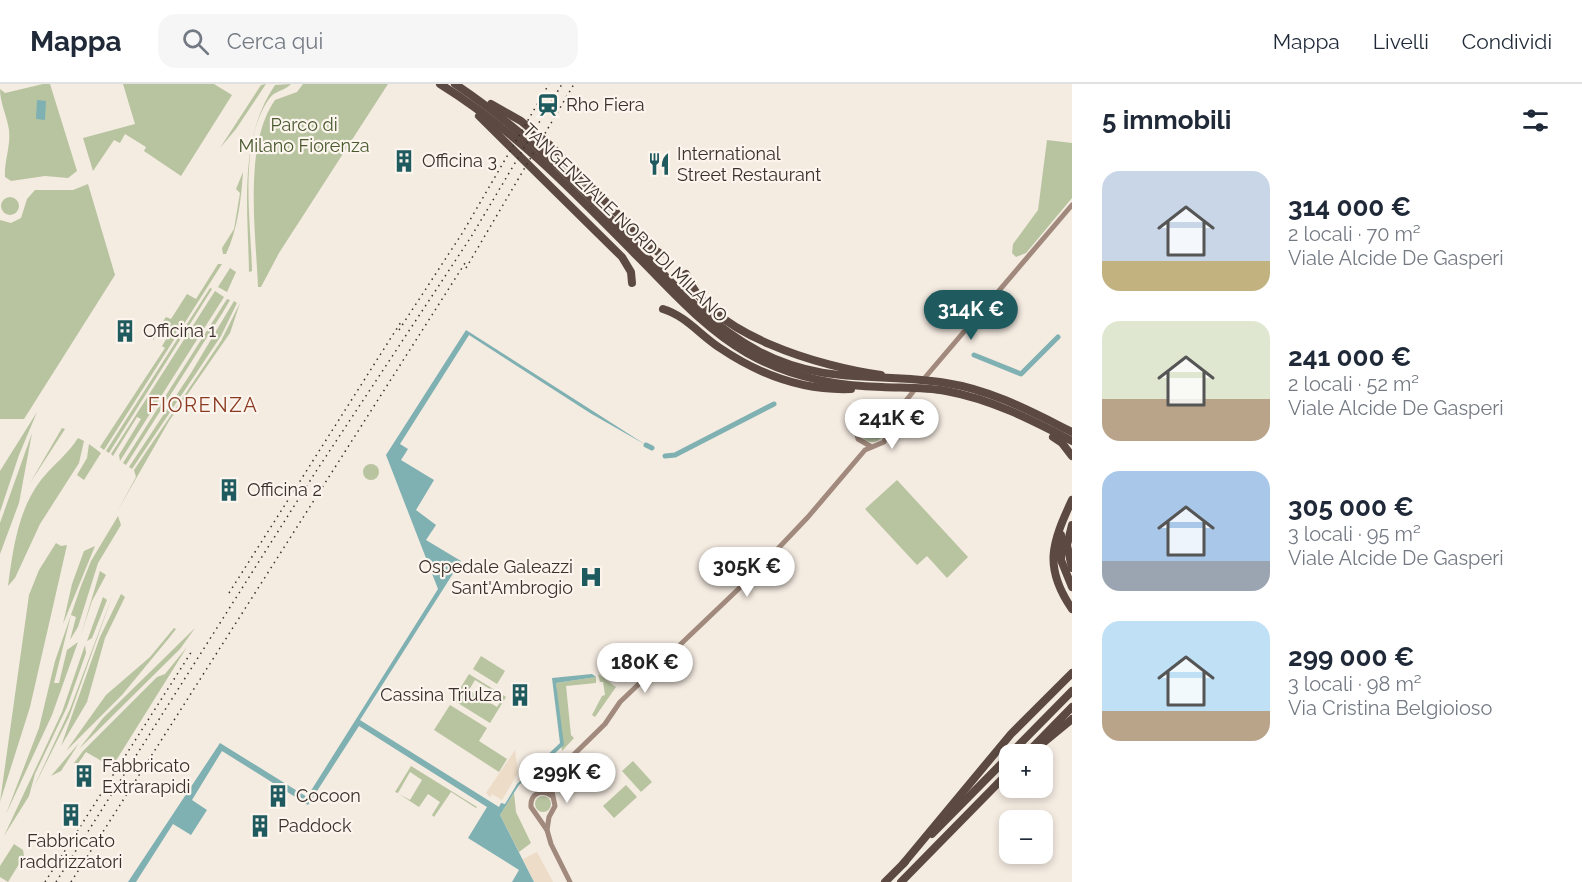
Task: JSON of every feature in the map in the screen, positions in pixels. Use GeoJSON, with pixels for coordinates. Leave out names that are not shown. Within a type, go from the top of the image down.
{"type":"FeatureCollection","features":[{"type":"Feature","properties":{"kind":"highway"},"geometry":{"type":"LineString","coordinates":[[438,84],[481,117],[598,231],[626,261],[632,283]]}},
{"type":"Feature","properties":{"kind":"highway","name":"TANGENZIALE NORD DI MILANO"},"geometry":{"type":"LineString","coordinates":[[438,84],[495,121],[542,162],[684,303],[730,342],[759,360],[824,382],[952,392],[1008,409]]}},
{"type":"Feature","properties":{"kind":"highway"},"geometry":{"type":"LineString","coordinates":[[457,84],[529,127],[563,157],[625,221],[661,254]]}},
{"type":"Feature","properties":{"kind":"highway","name":"TANGENZIALE NORD DI MILANO"},"geometry":{"type":"LineString","coordinates":[[457,84],[549,158],[693,302],[744,343],[780,361],[819,373],[852,378],[921,380],[962,386],[994,395],[1072,441]]}},
{"type":"Feature","properties":{"kind":"highway"},"geometry":{"type":"LineString","coordinates":[[686,274],[695,291],[717,312],[774,347],[805,359],[860,372],[921,380]]}},
{"type":"Feature","properties":{"kind":"highway"},"geometry":{"type":"LineString","coordinates":[[663,309],[680,315],[707,338],[760,371],[804,386],[827,390],[880,387]]}},
{"type":"Feature","properties":{"kind":"highway"},"geometry":{"type":"LineString","coordinates":[[1008,409],[1044,423]]}},
{"type":"Feature","properties":{"kind":"highway"},"geometry":{"type":"LineString","coordinates":[[1008,409],[1056,439],[1072,456]]}},
{"type":"Feature","properties":{"kind":"highway","name":"TANGENZIALE NORD DI MILANO"},"geometry":{"type":"LineString","coordinates":[[1044,423],[1072,430]]}},
{"type":"Feature","properties":{"kind":"highway"},"geometry":{"type":"LineString","coordinates":[[1072,501],[1062,529],[1060,546],[1063,567],[1072,587]]}},
{"type":"Feature","properties":{"kind":"highway"},"geometry":{"type":"LineString","coordinates":[[1072,501],[1058,531],[1053,561],[1057,583],[1072,609]]}},
{"type":"Feature","properties":{"kind":"highway"},"geometry":{"type":"LineString","coordinates":[[1072,525],[1067,545],[1072,568]]}},
{"type":"Feature","properties":{"kind":"highway"},"geometry":{"type":"LineString","coordinates":[[903,864],[956,797],[1072,672]]}},
{"type":"Feature","properties":{"kind":"highway"},"geometry":{"type":"LineString","coordinates":[[1021,744],[1072,691]]}},
{"type":"Feature","properties":{"kind":"highway"},"geometry":{"type":"LineString","coordinates":[[1036,744],[1072,707]]}},
{"type":"Feature","properties":{"kind":"highway"},"geometry":{"type":"LineString","coordinates":[[1039,744],[1072,719]]}},
{"type":"Feature","properties":{"kind":"highway"},"geometry":{"type":"LineString","coordinates":[[885,882],[999,766]]}},
{"type":"Feature","properties":{"kind":"highway"},"geometry":{"type":"LineString","coordinates":[[902,882],[999,782]]}},
{"type":"Feature","properties":{"kind":"street"},"geometry":{"type":"LineString","coordinates":[[570,882],[551,844],[547,830],[539,816],[532,811],[530,802],[534,795],[542,792],[558,770],[596,734],[626,696],[728,600],[808,518],[865,450],[884,442],[898,410],[1072,205]]}},
{"type":"Feature","properties":{"kind":"street"},"geometry":{"type":"LineString","coordinates":[[855,461],[859,441],[856,431],[858,422],[865,416],[889,415],[898,410]]}},
{"type":"Feature","properties":{"kind":"street"},"geometry":{"type":"LineString","coordinates":[[878,415],[885,421],[888,430]]}},
{"type":"Feature","properties":{"kind":"street"},"geometry":{"type":"LineString","coordinates":[[859,441],[872,447]]}},
{"type":"Feature","properties":{"kind":"street"},"geometry":{"type":"LineString","coordinates":[[547,830],[555,802],[550,781]]}},
{"type":"Feature","properties":{"kind":"street"},"geometry":{"type":"LineString","coordinates":[[542,792],[552,796]]}},
{"type":"Feature","properties":{"kind":"street"},"geometry":{"type":"LineString","coordinates":[[539,816],[552,813]]}},
{"type":"Feature","properties":{"kind":"green space"},"geometry":{"type":"Polygon","coordinates":[[[50,84],[77,171],[68,178],[45,176],[11,181],[5,177],[9,136],[0,89],[5,93],[50,84]]]}},
{"type":"Feature","properties":{"kind":"green space"},"geometry":{"type":"Polygon","coordinates":[[[123,84],[214,84],[232,95],[181,176],[144,151],[146,147],[125,134],[120,143],[114,140],[93,171],[83,138],[135,124],[123,84]]]}},
{"type":"Feature","properties":{"kind":"green space"},"geometry":{"type":"Polygon","coordinates":[[[266,84],[236,129],[220,148],[261,85],[266,84]]]}},
{"type":"Feature","properties":{"kind":"green space"},"geometry":{"type":"Polygon","coordinates":[[[291,84],[271,96],[259,117],[275,85],[291,84]]]}},
{"type":"Feature","properties":{"kind":"green space","name":"Parco di Milano Fiorenza"},"geometry":{"type":"Polygon","coordinates":[[[303,84],[388,84],[279,253],[261,287],[258,287],[254,190],[259,141],[265,119],[275,100],[297,92],[303,84]]]}},
{"type":"Feature","properties":{"kind":"green space"},"geometry":{"type":"Polygon","coordinates":[[[253,140],[249,182],[252,271],[249,272],[247,199],[250,151],[253,140]]]}},
{"type":"Feature","properties":{"kind":"green space"},"geometry":{"type":"Polygon","coordinates":[[[1047,140],[1072,143],[1072,198],[1026,253],[1016,257],[1012,253],[1013,244],[1038,210],[1047,140]]]}},
{"type":"Feature","properties":{"kind":"green space"},"geometry":{"type":"Polygon","coordinates":[[[243,172],[236,224],[226,254],[223,254],[222,248],[234,229],[240,193],[236,189],[243,172]]]}},
{"type":"Feature","properties":{"kind":"green space"},"geometry":{"type":"Polygon","coordinates":[[[88,184],[115,275],[24,419],[0,419],[0,220],[11,223],[21,218],[27,199],[35,190],[73,190],[88,184]]]}},
{"type":"Feature","properties":{"kind":"green space"},"geometry":{"type":"Polygon","coordinates":[[[10,197],[16,200],[19,206],[16,212],[10,215],[4,212],[1,206],[4,200],[10,197]]]}},
{"type":"Feature","properties":{"kind":"green space"},"geometry":{"type":"Polygon","coordinates":[[[218,264],[222,264],[104,450],[100,447],[165,348],[162,346],[170,333],[162,327],[153,340],[153,337],[166,317],[171,319],[187,294],[196,299],[218,264]]]}},
{"type":"Feature","properties":{"kind":"green space"},"geometry":{"type":"Polygon","coordinates":[[[230,268],[236,272],[227,292],[218,287],[230,268]]]}},
{"type":"Feature","properties":{"kind":"green space"},"geometry":{"type":"Polygon","coordinates":[[[210,288],[212,289],[109,453],[106,451],[210,288]]]}},
{"type":"Feature","properties":{"kind":"green space"},"geometry":{"type":"Polygon","coordinates":[[[215,291],[224,297],[120,461],[119,455],[141,419],[137,417],[113,456],[111,454],[215,291]]]}},
{"type":"Feature","properties":{"kind":"green space"},"geometry":{"type":"Polygon","coordinates":[[[227,299],[230,300],[223,312],[126,465],[123,463],[227,299]]]}},
{"type":"Feature","properties":{"kind":"green space"},"geometry":{"type":"Polygon","coordinates":[[[234,301],[237,303],[221,336],[132,469],[129,467],[191,373],[234,301]]]}},
{"type":"Feature","properties":{"kind":"green space"},"geometry":{"type":"Polygon","coordinates":[[[240,303],[230,333],[169,421],[118,510],[136,477],[134,470],[221,341],[240,303]]]}},
{"type":"Feature","properties":{"kind":"green space"},"geometry":{"type":"Polygon","coordinates":[[[37,412],[19,455],[0,512],[0,471],[37,412]]]}},
{"type":"Feature","properties":{"kind":"green space"},"geometry":{"type":"Polygon","coordinates":[[[872,418],[880,422],[884,430],[880,438],[872,442],[864,438],[860,430],[864,422],[872,418]]]}},
{"type":"Feature","properties":{"kind":"green space"},"geometry":{"type":"Polygon","coordinates":[[[62,428],[65,429],[30,483],[62,428]]]}},
{"type":"Feature","properties":{"kind":"green space"},"geometry":{"type":"Polygon","coordinates":[[[32,433],[19,503],[0,554],[0,523],[32,433]]]}},
{"type":"Feature","properties":{"kind":"green space"},"geometry":{"type":"Polygon","coordinates":[[[78,438],[84,441],[79,463],[40,524],[15,578],[8,586],[15,544],[27,504],[41,480],[78,438]]]}},
{"type":"Feature","properties":{"kind":"green space"},"geometry":{"type":"Polygon","coordinates":[[[89,444],[101,453],[84,480],[77,475],[87,458],[89,444]]]}},
{"type":"Feature","properties":{"kind":"green space"},"geometry":{"type":"Polygon","coordinates":[[[371,464],[377,466],[379,472],[377,478],[371,480],[365,478],[363,472],[365,466],[371,464]]]}},
{"type":"Feature","properties":{"kind":"green space"},"geometry":{"type":"Polygon","coordinates":[[[897,480],[968,557],[947,578],[927,556],[917,565],[865,509],[897,480]]]}},
{"type":"Feature","properties":{"kind":"green space"},"geometry":{"type":"Polygon","coordinates":[[[118,516],[121,525],[98,563],[78,627],[70,640],[76,617],[71,615],[54,683],[59,683],[67,650],[78,642],[52,715],[6,814],[39,728],[55,661],[81,586],[91,561],[118,516]]]}},
{"type":"Feature","properties":{"kind":"green space"},"geometry":{"type":"Polygon","coordinates":[[[56,543],[61,546],[67,545],[30,707],[0,802],[29,595],[39,570],[56,543]]]}},
{"type":"Feature","properties":{"kind":"green space"},"geometry":{"type":"Polygon","coordinates":[[[95,546],[63,624],[72,584],[84,551],[95,546]]]}},
{"type":"Feature","properties":{"kind":"green space"},"geometry":{"type":"Polygon","coordinates":[[[100,571],[106,575],[92,601],[81,635],[100,571]]]}},
{"type":"Feature","properties":{"kind":"green space"},"geometry":{"type":"Polygon","coordinates":[[[113,594],[69,717],[33,789],[70,709],[113,594]]]}},
{"type":"Feature","properties":{"kind":"green space"},"geometry":{"type":"Polygon","coordinates":[[[121,594],[125,597],[105,638],[87,702],[61,746],[100,637],[121,594]]]}},
{"type":"Feature","properties":{"kind":"green space"},"geometry":{"type":"Polygon","coordinates":[[[103,597],[107,600],[92,638],[87,641],[103,597]]]}},
{"type":"Feature","properties":{"kind":"green space"},"geometry":{"type":"Polygon","coordinates":[[[174,628],[176,629],[122,695],[66,751],[106,695],[150,657],[174,628]]]}},
{"type":"Feature","properties":{"kind":"green space"},"geometry":{"type":"Polygon","coordinates":[[[195,628],[180,649],[79,749],[103,718],[195,628]]]}},
{"type":"Feature","properties":{"kind":"green space"},"geometry":{"type":"Polygon","coordinates":[[[85,645],[86,653],[67,707],[35,774],[29,796],[4,836],[62,712],[85,645]]]}},
{"type":"Feature","properties":{"kind":"green space"},"geometry":{"type":"Polygon","coordinates":[[[187,647],[112,767],[86,752],[77,765],[74,763],[83,751],[157,677],[165,674],[187,647]]]}},
{"type":"Feature","properties":{"kind":"green space"},"geometry":{"type":"Polygon","coordinates":[[[481,656],[505,671],[497,684],[473,669],[481,656]]]}},
{"type":"Feature","properties":{"kind":"green space"},"geometry":{"type":"Polygon","coordinates":[[[469,674],[506,697],[490,723],[453,700],[469,674]],[[475,680],[469,690],[497,707],[503,697],[475,680]]]}},
{"type":"Feature","properties":{"kind":"green space"},"geometry":{"type":"Polygon","coordinates":[[[598,674],[616,687],[595,717],[592,715],[602,696],[605,695],[603,682],[600,682],[598,674]]]}},
{"type":"Feature","properties":{"kind":"green space"},"geometry":{"type":"Polygon","coordinates":[[[596,677],[596,683],[566,686],[571,735],[574,738],[562,751],[556,683],[596,677]]]}},
{"type":"Feature","properties":{"kind":"green space"},"geometry":{"type":"Polygon","coordinates":[[[450,705],[487,728],[479,741],[507,759],[499,772],[434,730],[450,705]]]}},
{"type":"Feature","properties":{"kind":"green space"},"geometry":{"type":"Polygon","coordinates":[[[79,743],[61,771],[51,776],[79,743]]]}},
{"type":"Feature","properties":{"kind":"green space"},"geometry":{"type":"Polygon","coordinates":[[[633,761],[652,782],[641,792],[622,771],[633,761]]]}},
{"type":"Feature","properties":{"kind":"green space"},"geometry":{"type":"Polygon","coordinates":[[[411,766],[477,807],[451,792],[434,817],[432,815],[440,802],[428,794],[419,807],[399,794],[410,800],[422,780],[410,772],[398,793],[395,792],[411,766]]]}},
{"type":"Feature","properties":{"kind":"green space"},"geometry":{"type":"Polygon","coordinates":[[[626,785],[637,797],[614,818],[603,806],[626,785]]]}},
{"type":"Feature","properties":{"kind":"green space"},"geometry":{"type":"Polygon","coordinates":[[[514,793],[516,812],[531,843],[519,852],[500,815],[514,793]]]}},
{"type":"Feature","properties":{"kind":"green space"},"geometry":{"type":"Polygon","coordinates":[[[543,796],[549,798],[551,804],[549,810],[543,812],[537,810],[535,804],[537,798],[543,796]]]}},
{"type":"Feature","properties":{"kind":"green space"},"geometry":{"type":"Polygon","coordinates":[[[14,844],[23,850],[24,856],[8,882],[0,877],[0,866],[14,844]]]}},
{"type":"Feature","properties":{"kind":"shaded area"},"geometry":{"type":"Polygon","coordinates":[[[515,750],[518,773],[502,800],[492,794],[490,797],[486,793],[515,750]]]}},
{"type":"Feature","properties":{"kind":"shaded area"},"geometry":{"type":"Polygon","coordinates":[[[537,852],[553,882],[534,882],[523,859],[537,852]]]}},
{"type":"Feature","properties":{"kind":"water"},"geometry":{"type":"Polygon","coordinates":[[[37,100],[46,101],[45,120],[36,119],[37,100]]]}},
{"type":"Feature","properties":{"kind":"water"},"geometry":{"type":"Polygon","coordinates":[[[466,330],[646,445],[590,413],[469,335],[400,444],[408,449],[401,460],[434,480],[416,510],[436,525],[426,540],[461,561],[360,720],[499,807],[501,803],[505,804],[517,784],[560,743],[552,678],[592,674],[596,677],[556,683],[564,745],[519,785],[500,815],[534,882],[512,882],[519,870],[468,838],[487,807],[359,726],[308,805],[222,751],[192,800],[207,810],[191,835],[173,824],[136,882],[128,882],[220,743],[307,797],[438,589],[386,455],[466,330]]]}},
{"type":"Feature","properties":{"kind":"waterway"},"geometry":{"type":"LineString","coordinates":[[974,355],[1021,374],[1058,337]]}},
{"type":"Feature","properties":{"kind":"waterway"},"geometry":{"type":"LineString","coordinates":[[665,456],[675,455],[774,404]]}},
{"type":"Feature","properties":{"kind":"waterway"},"geometry":{"type":"LineString","coordinates":[[646,445],[652,448]]}},
{"type":"Feature","properties":{"kind":"railway"},"geometry":{"type":"LineString","coordinates":[[399,330],[463,232],[549,84]]}},
{"type":"Feature","properties":{"kind":"railway"},"geometry":{"type":"LineString","coordinates":[[56,882],[315,473],[471,237],[562,84]]}},
{"type":"Feature","properties":{"kind":"railway"},"geometry":{"type":"LineString","coordinates":[[466,268],[574,84]]}},
{"type":"Feature","properties":{"kind":"railway"},"geometry":{"type":"LineString","coordinates":[[71,882],[467,260]]}},
{"type":"Feature","properties":{"kind":"railway"},"geometry":{"type":"LineString","coordinates":[[229,593],[401,322]]}},
{"type":"Feature","properties":{"kind":"railway"},"geometry":{"type":"LineString","coordinates":[[45,882],[192,651]]}},
{"type":"Feature","properties":{"kind":"place","name":"Rho Fiera"},"geometry":{"type":"Point","coordinates":[548,105]}},
{"type":"Feature","properties":{"kind":"place","name":"Officina 3"},"geometry":{"type":"Point","coordinates":[404,161]}},
{"type":"Feature","properties":{"kind":"place","name":"International Street Restaurant"},"geometry":{"type":"Point","coordinates":[659,164]}},
{"type":"Feature","properties":{"kind":"place","name":"Officina 1"},"geometry":{"type":"Point","coordinates":[125,331]}},
{"type":"Feature","properties":{"kind":"place","name":"Officina 2"},"geometry":{"type":"Point","coordinates":[229,490]}},
{"type":"Feature","properties":{"kind":"place","name":"Ospedale Galeazzi Sant'Ambrogio"},"geometry":{"type":"Point","coordinates":[591,577]}},
{"type":"Feature","properties":{"kind":"place","name":"Cassina Triulza"},"geometry":{"type":"Point","coordinates":[520,695]}},
{"type":"Feature","properties":{"kind":"place","name":"Fabbricato Extrarapidi"},"geometry":{"type":"Point","coordinates":[84,776]}},
{"type":"Feature","properties":{"kind":"place","name":"Cocoon"},"geometry":{"type":"Point","coordinates":[278,796]}},
{"type":"Feature","properties":{"kind":"place","name":"Fabbricato raddrizzatori"},"geometry":{"type":"Point","coordinates":[71,815]}},
{"type":"Feature","properties":{"kind":"place","name":"Paddock"},"geometry":{"type":"Point","coordinates":[260,826]}},
{"type":"Feature","properties":{"kind":"district","name":"FIORENZA"},"geometry":{"type":"Point","coordinates":[203,405]}}]}
